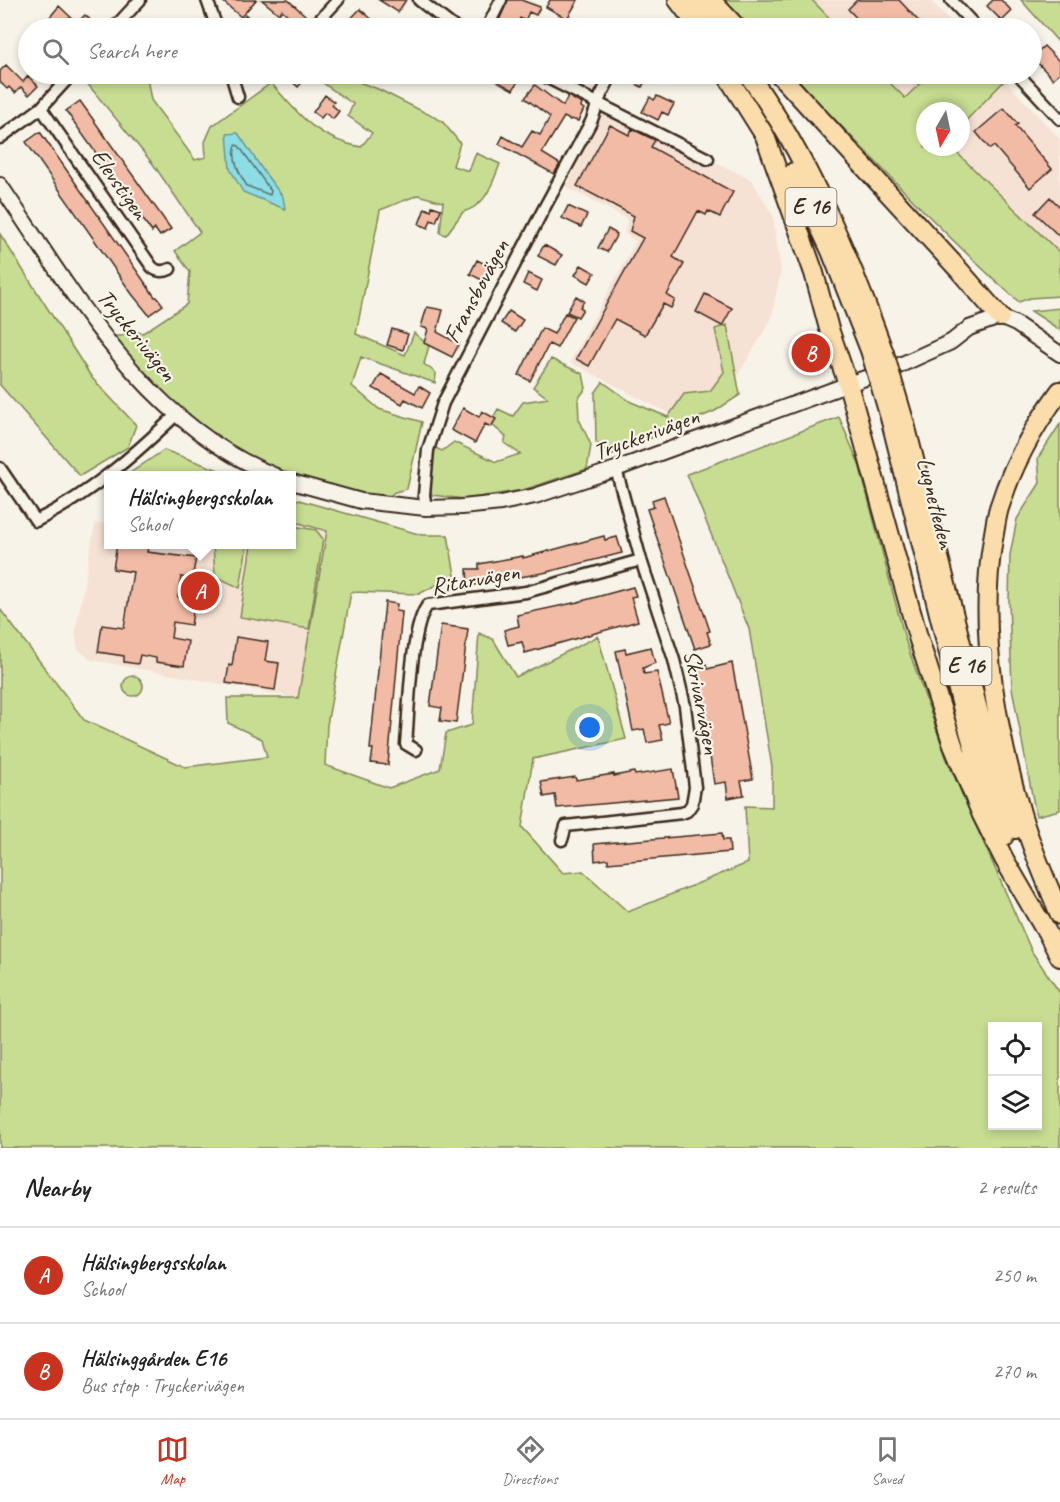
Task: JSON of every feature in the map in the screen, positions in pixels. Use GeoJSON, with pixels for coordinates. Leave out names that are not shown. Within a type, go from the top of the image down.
{"type":"FeatureCollection","features":[{"type":"Feature","properties":{"kind":"highway"},"geometry":{"type":"LineString","coordinates":[[711,0],[728,18]]}},
{"type":"Feature","properties":{"kind":"highway"},"geometry":{"type":"LineString","coordinates":[[685,2],[693,18]]}},
{"type":"Feature","properties":{"kind":"highway"},"geometry":{"type":"LineString","coordinates":[[685,2],[704,18]]}},
{"type":"Feature","properties":{"kind":"highway","name":"E 16"},"geometry":{"type":"LineString","coordinates":[[732,84],[765,136],[810,262],[828,329],[848,384],[918,637],[953,745],[982,815],[1004,859],[1052,927]]}},
{"type":"Feature","properties":{"kind":"highway","name":"Lugnetleden"},"geometry":{"type":"LineString","coordinates":[[741,84],[768,126],[815,214],[851,299],[877,352]]}},
{"type":"Feature","properties":{"kind":"highway","name":"Lugnetleden"},"geometry":{"type":"LineString","coordinates":[[755,84],[780,123],[817,190],[848,258],[898,422],[996,775],[1028,862],[1047,902],[1060,957]]}},
{"type":"Feature","properties":{"kind":"highway","name":"E 16"},"geometry":{"type":"LineString","coordinates":[[788,84],[1000,317]]}},
{"type":"Feature","properties":{"kind":"highway","name":"E 16"},"geometry":{"type":"LineString","coordinates":[[1060,391],[1046,410],[1011,473],[998,510],[988,569],[987,618],[992,672],[1003,739],[1021,813],[1060,915]]}},
{"type":"Feature","properties":{"kind":"street"},"geometry":{"type":"LineString","coordinates":[[123,18],[140,0]]}},
{"type":"Feature","properties":{"kind":"street"},"geometry":{"type":"LineString","coordinates":[[207,0],[213,18]]}},
{"type":"Feature","properties":{"kind":"street"},"geometry":{"type":"LineString","coordinates":[[321,18],[338,0]]}},
{"type":"Feature","properties":{"kind":"street"},"geometry":{"type":"LineString","coordinates":[[419,0],[442,18]]}},
{"type":"Feature","properties":{"kind":"street"},"geometry":{"type":"LineString","coordinates":[[492,18],[501,0]]}},
{"type":"Feature","properties":{"kind":"street"},"geometry":{"type":"LineString","coordinates":[[951,0],[968,18]]}},
{"type":"Feature","properties":{"kind":"street"},"geometry":{"type":"LineString","coordinates":[[0,138],[41,108],[63,84]]}},
{"type":"Feature","properties":{"kind":"street"},"geometry":{"type":"LineString","coordinates":[[234,84],[238,97]]}},
{"type":"Feature","properties":{"kind":"street"},"geometry":{"type":"LineString","coordinates":[[559,84],[708,159]]}},
{"type":"Feature","properties":{"kind":"street","name":"Fransbovägen"},"geometry":{"type":"LineString","coordinates":[[426,508],[424,495],[428,450],[443,403],[591,122],[607,84]]}},
{"type":"Feature","properties":{"kind":"street"},"geometry":{"type":"LineString","coordinates":[[1027,84],[1060,119]]}},
{"type":"Feature","properties":{"kind":"street","name":"Elevstigen"},"geometry":{"type":"LineString","coordinates":[[41,108],[152,267],[156,270],[170,269]]}},
{"type":"Feature","properties":{"kind":"street","name":"Tryckerivägen"},"geometry":{"type":"LineString","coordinates":[[0,185],[110,345],[150,391],[215,444],[265,471]]}},
{"type":"Feature","properties":{"kind":"street"},"geometry":{"type":"LineString","coordinates":[[1000,317],[1016,324],[1060,354]]}},
{"type":"Feature","properties":{"kind":"street","name":"Tryckerivägen"},"geometry":{"type":"LineString","coordinates":[[296,483],[361,501],[426,508],[501,503],[543,494],[929,353],[951,342],[969,328],[1000,317]]}},
{"type":"Feature","properties":{"kind":"street"},"geometry":{"type":"LineString","coordinates":[[116,471],[177,414]]}},
{"type":"Feature","properties":{"kind":"street"},"geometry":{"type":"LineString","coordinates":[[0,468],[36,521],[60,509],[104,479]]}},
{"type":"Feature","properties":{"kind":"street","name":"Skrivarvägen"},"geometry":{"type":"LineString","coordinates":[[562,840],[566,826],[678,814],[687,811],[692,804],[695,781],[685,706],[674,660],[641,560],[616,469]]}},
{"type":"Feature","properties":{"kind":"street","name":"Ritarvägen"},"geometry":{"type":"LineString","coordinates":[[416,750],[406,744],[420,619],[428,605],[526,592],[641,560]]}},
{"type":"Feature","properties":{"kind":"shaded area"},"geometry":{"type":"Polygon","coordinates":[[[812,0],[930,0],[947,18],[829,18],[812,0]]]}},
{"type":"Feature","properties":{"kind":"shaded area"},"geometry":{"type":"Polygon","coordinates":[[[891,84],[1008,84],[1060,139],[1060,253],[960,156],[970,156],[970,102],[916,102],[916,111],[891,84]]]}},
{"type":"Feature","properties":{"kind":"shaded area"},"geometry":{"type":"Polygon","coordinates":[[[605,108],[752,180],[773,216],[781,271],[771,320],[734,382],[668,413],[570,362],[636,241],[625,234],[627,219],[566,187],[605,108]]]}},
{"type":"Feature","properties":{"kind":"shaded area"},"geometry":{"type":"Polygon","coordinates":[[[296,522],[327,531],[298,698],[91,660],[78,649],[75,634],[95,524],[104,523],[104,549],[296,549],[296,522]]]}},
{"type":"Feature","properties":{"kind":"green space"},"geometry":{"type":"Polygon","coordinates":[[[722,0],[812,0],[829,18],[739,18],[722,0]]]}},
{"type":"Feature","properties":{"kind":"green space"},"geometry":{"type":"Polygon","coordinates":[[[1021,0],[1060,0],[1060,44],[1042,24],[1042,18],[1037,18],[1021,0]]]}},
{"type":"Feature","properties":{"kind":"green space"},"geometry":{"type":"Polygon","coordinates":[[[88,84],[148,84],[151,100],[195,160],[206,157],[205,142],[212,126],[270,84],[300,115],[320,131],[332,138],[361,147],[372,133],[348,116],[353,104],[324,84],[364,84],[442,121],[460,143],[453,166],[469,171],[476,153],[500,164],[483,200],[463,212],[446,235],[440,233],[443,202],[418,195],[380,210],[356,334],[405,355],[414,333],[429,346],[424,364],[436,373],[435,383],[361,357],[352,386],[379,409],[422,422],[407,489],[395,492],[388,497],[353,497],[296,476],[296,471],[282,471],[252,460],[183,414],[108,336],[122,336],[129,331],[143,333],[187,304],[190,272],[175,251],[200,232],[153,164],[88,84]]]}},
{"type":"Feature","properties":{"kind":"green space"},"geometry":{"type":"Polygon","coordinates":[[[801,84],[891,84],[905,98],[920,84],[1001,84],[970,117],[970,102],[916,102],[916,156],[960,156],[1060,253],[1060,296],[1030,298],[1019,302],[931,219],[801,84]]]}},
{"type":"Feature","properties":{"kind":"green space"},"geometry":{"type":"Polygon","coordinates":[[[0,234],[92,378],[136,425],[128,447],[80,476],[0,385],[0,234]]]}},
{"type":"Feature","properties":{"kind":"green space"},"geometry":{"type":"Polygon","coordinates":[[[1060,308],[1060,330],[1031,311],[1060,308]]]}},
{"type":"Feature","properties":{"kind":"green space"},"geometry":{"type":"Polygon","coordinates":[[[727,325],[740,395],[715,411],[611,455],[596,442],[595,393],[603,382],[631,402],[668,417],[684,394],[710,391],[724,372],[715,329],[727,325]]]}},
{"type":"Feature","properties":{"kind":"green space"},"geometry":{"type":"Polygon","coordinates":[[[551,359],[583,374],[586,388],[578,399],[579,419],[591,445],[587,469],[523,490],[465,499],[431,495],[428,478],[431,446],[442,451],[454,442],[496,462],[520,454],[504,443],[506,437],[490,423],[498,409],[513,416],[523,402],[548,398],[533,387],[551,359]]]}},
{"type":"Feature","properties":{"kind":"green space"},"geometry":{"type":"Polygon","coordinates":[[[839,417],[859,464],[905,639],[947,760],[1032,952],[1060,993],[1060,1148],[0,1148],[0,609],[84,720],[185,767],[267,757],[262,739],[228,723],[227,698],[298,698],[327,531],[296,522],[296,499],[422,535],[448,535],[455,575],[419,594],[351,592],[327,725],[325,765],[389,788],[440,769],[446,733],[472,725],[479,633],[493,639],[516,677],[598,636],[626,739],[533,759],[522,827],[563,873],[583,871],[628,912],[748,863],[745,806],[772,807],[772,767],[749,629],[687,474],[839,417]]]}},
{"type":"Feature","properties":{"kind":"green space"},"geometry":{"type":"Polygon","coordinates":[[[1060,424],[1060,810],[1036,816],[1012,688],[1010,555],[1017,519],[1040,483],[1038,458],[1060,424]]]}},
{"type":"Feature","properties":{"kind":"green space"},"geometry":{"type":"Polygon","coordinates":[[[164,450],[221,471],[133,471],[164,450]]]}},
{"type":"Feature","properties":{"kind":"green space"},"geometry":{"type":"Polygon","coordinates":[[[296,527],[316,530],[323,539],[309,629],[240,617],[250,549],[296,549],[296,527]]]}},
{"type":"Feature","properties":{"kind":"green space"},"geometry":{"type":"Polygon","coordinates":[[[213,549],[246,549],[240,588],[215,576],[213,549]]]}},
{"type":"Feature","properties":{"kind":"green space"},"geometry":{"type":"Polygon","coordinates":[[[129,676],[137,676],[143,682],[143,690],[137,696],[129,696],[123,690],[123,682],[129,676]]]}},
{"type":"Feature","properties":{"kind":"water"},"geometry":{"type":"Polygon","coordinates":[[[238,133],[283,197],[285,209],[243,192],[230,169],[227,134],[238,133]]]}},
{"type":"Feature","properties":{"kind":"building"},"geometry":{"type":"Polygon","coordinates":[[[221,0],[256,0],[241,17],[221,0]]]}},
{"type":"Feature","properties":{"kind":"building"},"geometry":{"type":"Polygon","coordinates":[[[262,0],[288,0],[305,15],[302,18],[291,18],[282,10],[279,14],[262,0]]]}},
{"type":"Feature","properties":{"kind":"building"},"geometry":{"type":"Polygon","coordinates":[[[379,0],[406,0],[398,12],[379,0]]]}},
{"type":"Feature","properties":{"kind":"building"},"geometry":{"type":"Polygon","coordinates":[[[508,0],[521,0],[540,7],[536,15],[529,12],[526,18],[500,18],[508,0]]]}},
{"type":"Feature","properties":{"kind":"building"},"geometry":{"type":"Polygon","coordinates":[[[550,0],[578,0],[568,18],[546,7],[550,0]]]}},
{"type":"Feature","properties":{"kind":"building"},"geometry":{"type":"Polygon","coordinates":[[[857,0],[899,0],[916,18],[857,18],[848,9],[857,0]]]}},
{"type":"Feature","properties":{"kind":"building"},"geometry":{"type":"Polygon","coordinates":[[[993,0],[1001,0],[1012,11],[1005,18],[999,18],[987,6],[993,0]]]}},
{"type":"Feature","properties":{"kind":"building"},"geometry":{"type":"Polygon","coordinates":[[[59,6],[72,18],[51,18],[59,6]]]}},
{"type":"Feature","properties":{"kind":"building"},"geometry":{"type":"Polygon","coordinates":[[[360,9],[370,18],[351,18],[360,9]]]}},
{"type":"Feature","properties":{"kind":"building"},"geometry":{"type":"Polygon","coordinates":[[[1044,46],[1060,62],[1060,72],[1053,79],[1042,67],[1042,48],[1044,46]]]}},
{"type":"Feature","properties":{"kind":"building"},"geometry":{"type":"Polygon","coordinates":[[[6,65],[18,77],[18,84],[38,86],[29,95],[21,87],[15,93],[0,82],[0,71],[6,65]]]}},
{"type":"Feature","properties":{"kind":"building"},"geometry":{"type":"Polygon","coordinates":[[[502,84],[516,84],[513,90],[502,84]]]}},
{"type":"Feature","properties":{"kind":"building"},"geometry":{"type":"Polygon","coordinates":[[[535,85],[563,106],[568,96],[582,104],[581,107],[584,109],[578,121],[564,117],[542,153],[560,164],[554,174],[499,144],[503,136],[522,147],[532,131],[540,135],[550,117],[525,98],[535,85]]]}},
{"type":"Feature","properties":{"kind":"building"},"geometry":{"type":"Polygon","coordinates":[[[325,95],[334,102],[332,105],[339,111],[333,119],[325,113],[321,118],[313,112],[325,95]]]}},
{"type":"Feature","properties":{"kind":"building"},"geometry":{"type":"Polygon","coordinates":[[[657,96],[674,104],[668,115],[662,112],[658,120],[642,112],[650,97],[654,100],[657,96]]]}},
{"type":"Feature","properties":{"kind":"building"},"geometry":{"type":"Polygon","coordinates":[[[80,101],[171,229],[160,236],[155,229],[152,232],[66,111],[80,101]]]}},
{"type":"Feature","properties":{"kind":"building"},"geometry":{"type":"Polygon","coordinates":[[[1004,108],[1018,124],[1015,126],[1052,169],[1030,188],[994,146],[990,149],[976,132],[1004,108]]]}},
{"type":"Feature","properties":{"kind":"building"},"geometry":{"type":"Polygon","coordinates":[[[610,125],[629,135],[632,129],[655,140],[651,147],[733,192],[720,217],[708,211],[706,215],[698,211],[673,257],[684,264],[667,295],[675,300],[671,308],[663,304],[645,335],[615,319],[589,366],[576,359],[643,238],[630,231],[634,216],[577,186],[610,125]]]}},
{"type":"Feature","properties":{"kind":"building"},"geometry":{"type":"Polygon","coordinates":[[[40,132],[155,297],[163,305],[149,315],[26,142],[40,132]]]}},
{"type":"Feature","properties":{"kind":"building"},"geometry":{"type":"Polygon","coordinates":[[[1050,197],[1060,207],[1060,237],[1035,213],[1050,197]]]}},
{"type":"Feature","properties":{"kind":"building"},"geometry":{"type":"Polygon","coordinates":[[[432,206],[441,209],[436,222],[431,220],[428,228],[419,224],[425,208],[431,211],[432,206]]]}},
{"type":"Feature","properties":{"kind":"building"},"geometry":{"type":"Polygon","coordinates":[[[568,206],[587,215],[581,227],[562,218],[568,206]]]}},
{"type":"Feature","properties":{"kind":"building"},"geometry":{"type":"Polygon","coordinates":[[[608,229],[617,234],[607,252],[598,248],[608,229]]]}},
{"type":"Feature","properties":{"kind":"building"},"geometry":{"type":"Polygon","coordinates":[[[544,245],[562,255],[556,265],[538,256],[544,245]]]}},
{"type":"Feature","properties":{"kind":"building"},"geometry":{"type":"Polygon","coordinates":[[[477,260],[493,268],[486,282],[470,274],[477,260]]]}},
{"type":"Feature","properties":{"kind":"building"},"geometry":{"type":"Polygon","coordinates":[[[581,265],[595,273],[589,283],[575,275],[581,265]]]}},
{"type":"Feature","properties":{"kind":"building"},"geometry":{"type":"Polygon","coordinates":[[[528,273],[542,280],[537,291],[523,284],[528,273]]]}},
{"type":"Feature","properties":{"kind":"building"},"geometry":{"type":"Polygon","coordinates":[[[705,294],[732,308],[722,326],[696,312],[705,294]]]}},
{"type":"Feature","properties":{"kind":"building"},"geometry":{"type":"Polygon","coordinates":[[[576,296],[584,301],[580,307],[583,309],[578,317],[567,312],[576,296]]]}},
{"type":"Feature","properties":{"kind":"building"},"geometry":{"type":"Polygon","coordinates":[[[427,307],[443,310],[437,332],[459,344],[452,357],[424,343],[428,329],[421,327],[427,307]]]}},
{"type":"Feature","properties":{"kind":"building"},"geometry":{"type":"Polygon","coordinates":[[[509,311],[523,320],[515,332],[501,323],[509,311]]]}},
{"type":"Feature","properties":{"kind":"building"},"geometry":{"type":"Polygon","coordinates":[[[565,313],[574,317],[557,348],[549,344],[530,381],[519,375],[542,328],[554,334],[565,313]]]}},
{"type":"Feature","properties":{"kind":"building"},"geometry":{"type":"Polygon","coordinates":[[[392,329],[408,334],[403,350],[387,345],[392,329]]]}},
{"type":"Feature","properties":{"kind":"building"},"geometry":{"type":"Polygon","coordinates":[[[381,374],[415,393],[419,386],[430,393],[422,408],[405,399],[402,404],[373,388],[381,374]]]}},
{"type":"Feature","properties":{"kind":"building"},"geometry":{"type":"Polygon","coordinates":[[[463,408],[479,417],[482,411],[496,419],[491,427],[485,424],[475,443],[451,430],[463,408]]]}},
{"type":"Feature","properties":{"kind":"building"},"geometry":{"type":"Polygon","coordinates":[[[664,496],[710,631],[707,632],[711,644],[695,649],[647,509],[654,507],[652,500],[664,496]]]}},
{"type":"Feature","properties":{"kind":"building"},"geometry":{"type":"Polygon","coordinates":[[[604,536],[605,540],[617,537],[622,553],[543,573],[468,586],[467,569],[479,569],[479,564],[523,556],[523,558],[604,536]]]}},
{"type":"Feature","properties":{"kind":"building"},"geometry":{"type":"Polygon","coordinates":[[[116,549],[148,549],[147,552],[196,558],[192,579],[181,577],[178,597],[195,600],[191,625],[173,622],[171,638],[188,641],[184,666],[156,662],[156,658],[140,655],[138,664],[124,662],[124,656],[98,652],[102,625],[124,628],[133,572],[113,569],[116,549]]]}},
{"type":"Feature","properties":{"kind":"building"},"geometry":{"type":"Polygon","coordinates":[[[633,587],[636,596],[631,597],[638,621],[525,653],[522,642],[508,645],[504,630],[519,626],[517,615],[633,587]]]}},
{"type":"Feature","properties":{"kind":"building"},"geometry":{"type":"Polygon","coordinates":[[[385,602],[397,604],[396,611],[402,612],[388,765],[371,763],[373,749],[370,749],[385,602]]]}},
{"type":"Feature","properties":{"kind":"building"},"geometry":{"type":"Polygon","coordinates":[[[441,625],[468,629],[456,723],[440,721],[442,708],[430,706],[441,625]]]}},
{"type":"Feature","properties":{"kind":"building"},"geometry":{"type":"Polygon","coordinates":[[[236,637],[268,642],[265,661],[279,663],[275,690],[226,683],[229,665],[232,666],[236,637]]]}},
{"type":"Feature","properties":{"kind":"building"},"geometry":{"type":"Polygon","coordinates":[[[651,647],[655,663],[643,668],[644,674],[657,672],[669,723],[659,725],[663,740],[647,743],[644,729],[633,731],[616,651],[625,649],[626,653],[651,647]]]}},
{"type":"Feature","properties":{"kind":"building"},"geometry":{"type":"Polygon","coordinates":[[[732,663],[753,779],[741,781],[744,795],[728,798],[726,782],[714,784],[697,665],[706,664],[707,669],[732,663]]]}},
{"type":"Feature","properties":{"kind":"building"},"geometry":{"type":"Polygon","coordinates":[[[673,769],[678,797],[557,808],[555,795],[544,797],[541,782],[575,777],[576,780],[614,774],[614,776],[634,772],[635,775],[673,769]]]}},
{"type":"Feature","properties":{"kind":"building"},"geometry":{"type":"Polygon","coordinates":[[[722,833],[723,840],[729,840],[730,852],[608,863],[608,859],[595,861],[594,844],[722,833]]]}},
{"type":"Feature","properties":{"kind":"place","name":"Hälsinggården E16"},"geometry":{"type":"Point","coordinates":[811,353]}},
{"type":"Feature","properties":{"kind":"place","name":"Hälsingbergsskolan"},"geometry":{"type":"Point","coordinates":[200,591]}}]}
